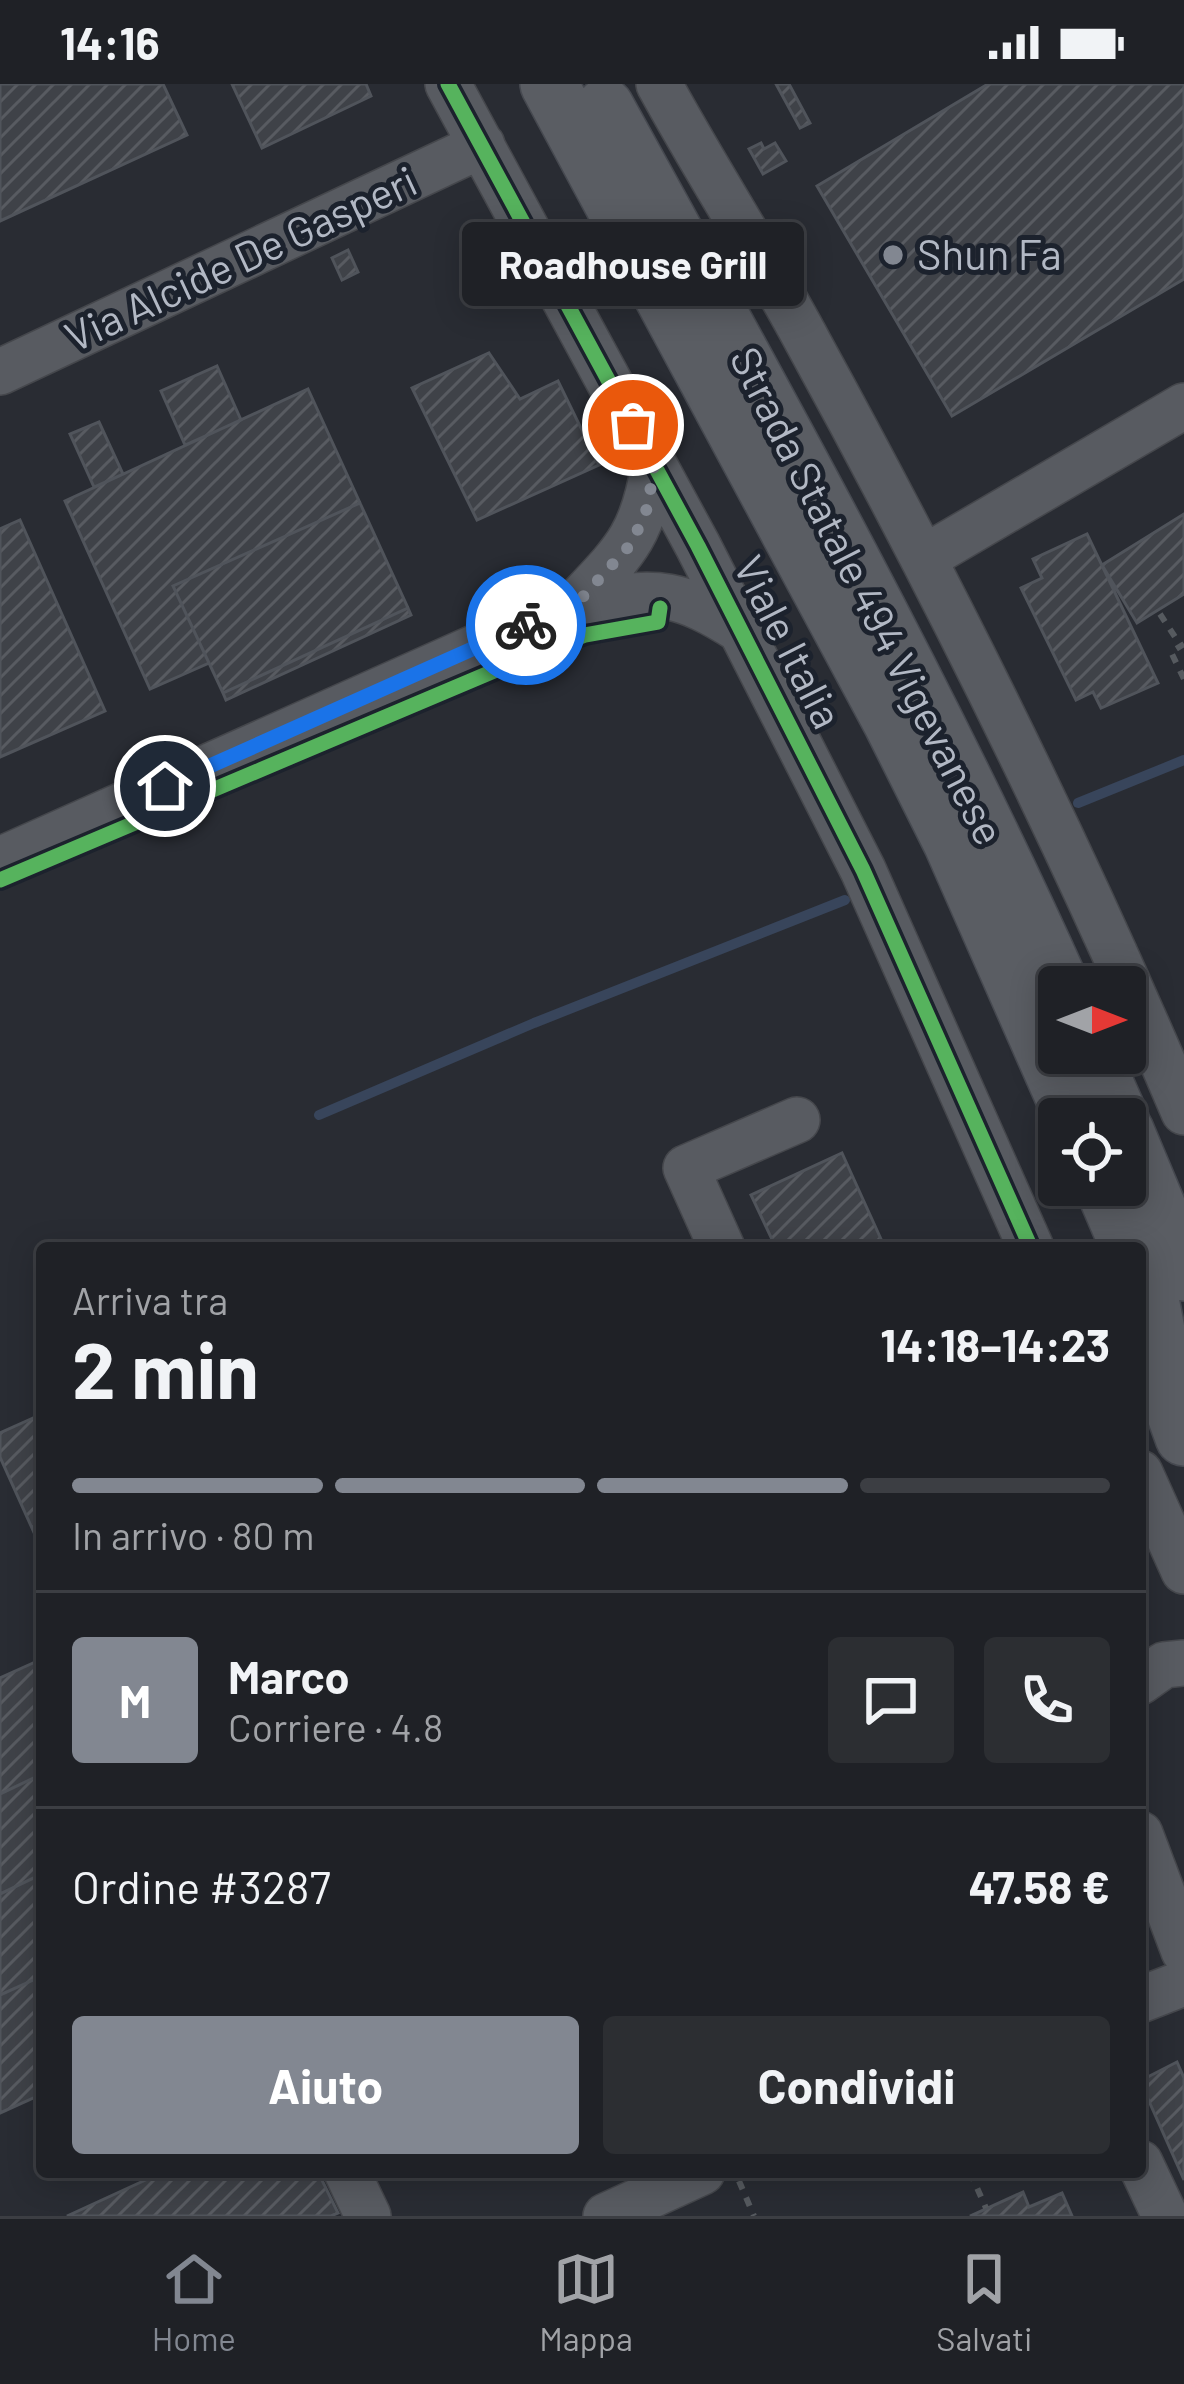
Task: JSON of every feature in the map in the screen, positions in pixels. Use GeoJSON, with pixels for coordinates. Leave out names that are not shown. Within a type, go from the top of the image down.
{"type":"FeatureCollection","features":[{"type":"Feature","properties":{"kind":"main road","name":"Strada Statale 494 Vigevanese"},"geometry":{"type":"LineString","coordinates":[[549,84],[892,722],[971,884],[1065,1098]]}},
{"type":"Feature","properties":{"kind":"main road","name":"Strada Statale 494 Vigevanese"},"geometry":{"type":"LineString","coordinates":[[593,84],[896,640],[990,828],[1052,966]]}},
{"type":"Feature","properties":{"kind":"main road"},"geometry":{"type":"LineString","coordinates":[[1115,1206],[1134,1242]]}},
{"type":"Feature","properties":{"kind":"main road"},"geometry":{"type":"LineString","coordinates":[[1139,1206],[1145,1242]]}},
{"type":"Feature","properties":{"kind":"main road"},"geometry":{"type":"LineString","coordinates":[[1151,1272],[1184,1376]]}},
{"type":"Feature","properties":{"kind":"main road"},"geometry":{"type":"LineString","coordinates":[[1151,1272],[1168,1393],[1184,1438]]}},
{"type":"Feature","properties":{"kind":"street","name":"Viale Italia"},"geometry":{"type":"LineString","coordinates":[[448,84],[742,631],[863,869],[1028,1242]]}},
{"type":"Feature","properties":{"kind":"street"},"geometry":{"type":"LineString","coordinates":[[603,84],[623,138]]}},
{"type":"Feature","properties":{"kind":"street"},"geometry":{"type":"LineString","coordinates":[[659,84],[807,339],[924,558],[1063,844],[1184,1112]]}},
{"type":"Feature","properties":{"kind":"street","name":"Via Alcide De Gasperi"},"geometry":{"type":"LineString","coordinates":[[0,372],[482,146]]}},
{"type":"Feature","properties":{"kind":"street"},"geometry":{"type":"LineString","coordinates":[[924,558],[1184,406]]}},
{"type":"Feature","properties":{"kind":"street"},"geometry":{"type":"LineString","coordinates":[[578,602],[632,543],[648,506],[654,465]]}},
{"type":"Feature","properties":{"kind":"street"},"geometry":{"type":"LineString","coordinates":[[0,860],[578,602],[660,593],[703,606],[742,631]]}},
{"type":"Feature","properties":{"kind":"street"},"geometry":{"type":"LineString","coordinates":[[720,1242],[686,1168],[797,1120]]}},
{"type":"Feature","properties":{"kind":"street"},"geometry":{"type":"LineString","coordinates":[[1146,1486],[1184,1571]]}},
{"type":"Feature","properties":{"kind":"street"},"geometry":{"type":"LineString","coordinates":[[1146,1678],[1164,1665],[1184,1663]]}},
{"type":"Feature","properties":{"kind":"street"},"geometry":{"type":"LineString","coordinates":[[1146,1858],[1167,1943]]}},
{"type":"Feature","properties":{"kind":"street"},"geometry":{"type":"LineString","coordinates":[[1146,1998],[1184,1983]]}},
{"type":"Feature","properties":{"kind":"street"},"geometry":{"type":"LineString","coordinates":[[1146,2176],[1165,2216]]}},
{"type":"Feature","properties":{"kind":"street"},"geometry":{"type":"LineString","coordinates":[[350,2178],[368,2216]]}},
{"type":"Feature","properties":{"kind":"street"},"geometry":{"type":"LineString","coordinates":[[606,2216],[689,2178]]}},
{"type":"Feature","properties":{"kind":"path"},"geometry":{"type":"LineString","coordinates":[[1160,614],[1182,645],[1171,652],[1184,679]]}},
{"type":"Feature","properties":{"kind":"path"},"geometry":{"type":"LineString","coordinates":[[738,2178],[754,2216]]}},
{"type":"Feature","properties":{"kind":"path"},"geometry":{"type":"LineString","coordinates":[[973,2178],[986,2208]]}},
{"type":"Feature","properties":{"kind":"building"},"geometry":{"type":"Polygon","coordinates":[[[0,84],[163,84],[187,135],[0,221],[0,84]]]}},
{"type":"Feature","properties":{"kind":"building"},"geometry":{"type":"Polygon","coordinates":[[[232,84],[366,84],[371,96],[262,148],[232,84]]]}},
{"type":"Feature","properties":{"kind":"building"},"geometry":{"type":"Polygon","coordinates":[[[776,84],[789,84],[810,123],[800,128],[776,84]]]}},
{"type":"Feature","properties":{"kind":"building"},"geometry":{"type":"Polygon","coordinates":[[[988,84],[1184,84],[1184,279],[952,416],[817,186],[988,84]]]}},
{"type":"Feature","properties":{"kind":"building"},"geometry":{"type":"Polygon","coordinates":[[[761,143],[764,149],[775,143],[786,161],[763,174],[749,149],[761,143]]]}},
{"type":"Feature","properties":{"kind":"building"},"geometry":{"type":"Polygon","coordinates":[[[348,250],[358,272],[342,280],[332,258],[348,250]]]}},
{"type":"Feature","properties":{"kind":"building"},"geometry":{"type":"Polygon","coordinates":[[[489,353],[520,399],[558,381],[599,465],[477,520],[412,388],[489,353]]]}},
{"type":"Feature","properties":{"kind":"building"},"geometry":{"type":"Polygon","coordinates":[[[217,366],[241,420],[185,445],[161,391],[217,366]]]}},
{"type":"Feature","properties":{"kind":"building"},"geometry":{"type":"Polygon","coordinates":[[[308,389],[360,503],[173,586],[209,663],[150,689],[65,501],[308,389]]]}},
{"type":"Feature","properties":{"kind":"building"},"geometry":{"type":"Polygon","coordinates":[[[99,422],[123,474],[94,487],[70,434],[99,422]]]}},
{"type":"Feature","properties":{"kind":"building"},"geometry":{"type":"Polygon","coordinates":[[[360,503],[408,608],[223,693],[173,586],[360,503]]]}},
{"type":"Feature","properties":{"kind":"building"},"geometry":{"type":"Polygon","coordinates":[[[1184,514],[1184,594],[1137,623],[1102,565],[1184,514]]]}},
{"type":"Feature","properties":{"kind":"building"},"geometry":{"type":"Polygon","coordinates":[[[20,520],[105,711],[0,757],[0,529],[20,520]]]}},
{"type":"Feature","properties":{"kind":"building"},"geometry":{"type":"Polygon","coordinates":[[[1087,534],[1158,683],[1101,708],[1093,692],[1076,700],[1021,588],[1042,578],[1033,559],[1087,534]]]}},
{"type":"Feature","properties":{"kind":"building"},"geometry":{"type":"Polygon","coordinates":[[[408,608],[411,615],[226,700],[223,693],[408,608]]]}},
{"type":"Feature","properties":{"kind":"building"},"geometry":{"type":"Polygon","coordinates":[[[842,1153],[882,1242],[773,1242],[751,1195],[842,1153]]]}},
{"type":"Feature","properties":{"kind":"building"},"geometry":{"type":"Polygon","coordinates":[[[36,1417],[36,1537],[0,1457],[0,1433],[36,1417]]]}},
{"type":"Feature","properties":{"kind":"building"},"geometry":{"type":"Polygon","coordinates":[[[36,1662],[36,1777],[0,1794],[0,1678],[36,1662]]]}},
{"type":"Feature","properties":{"kind":"building"},"geometry":{"type":"Polygon","coordinates":[[[36,1777],[36,1877],[0,1894],[0,1794],[36,1777]]]}},
{"type":"Feature","properties":{"kind":"building"},"geometry":{"type":"Polygon","coordinates":[[[36,1877],[36,1979],[0,1995],[0,1894],[36,1877]]]}},
{"type":"Feature","properties":{"kind":"building"},"geometry":{"type":"Polygon","coordinates":[[[36,1979],[36,2097],[0,2113],[0,1995],[36,1979]]]}},
{"type":"Feature","properties":{"kind":"building"},"geometry":{"type":"Polygon","coordinates":[[[1177,2062],[1184,2078],[1184,2180],[1146,2094],[1146,2078],[1177,2062]]]}},
{"type":"Feature","properties":{"kind":"building"},"geometry":{"type":"Polygon","coordinates":[[[150,2178],[321,2178],[338,2213],[331,2216],[67,2216],[150,2178]]]}},
{"type":"Feature","properties":{"kind":"building"},"geometry":{"type":"Polygon","coordinates":[[[1023,2192],[1029,2207],[1062,2193],[1072,2216],[970,2216],[1023,2192]]]}},
{"type":"Feature","properties":{"kind":"waterway"},"geometry":{"type":"LineString","coordinates":[[1078,803],[1184,760]]}},
{"type":"Feature","properties":{"kind":"waterway"},"geometry":{"type":"LineString","coordinates":[[319,1115],[534,1023],[845,900]]}},
{"type":"Feature","properties":{"kind":"cycle path"},"geometry":{"type":"LineString","coordinates":[[448,84],[698,546],[863,870],[1028,1242]]}},
{"type":"Feature","properties":{"kind":"cycle path"},"geometry":{"type":"LineString","coordinates":[[0,880],[585,635],[658,622],[660,608]]}},
{"type":"Feature","properties":{"kind":"way so far"},"geometry":{"type":"LineString","coordinates":[[526,625],[578,602],[632,543],[648,506],[654,465],[633,425]]}},
{"type":"Feature","properties":{"kind":"place","name":"Shun Fa"},"geometry":{"type":"Point","coordinates":[893,255]}},
{"type":"Feature","properties":{"kind":"place","name":"Roadhouse Grill"},"geometry":{"type":"Point","coordinates":[633,425]}},
{"type":"Feature","properties":{"kind":"route"},"geometry":{"type":"LineString","coordinates":[[165,786],[526,625]]}}]}
